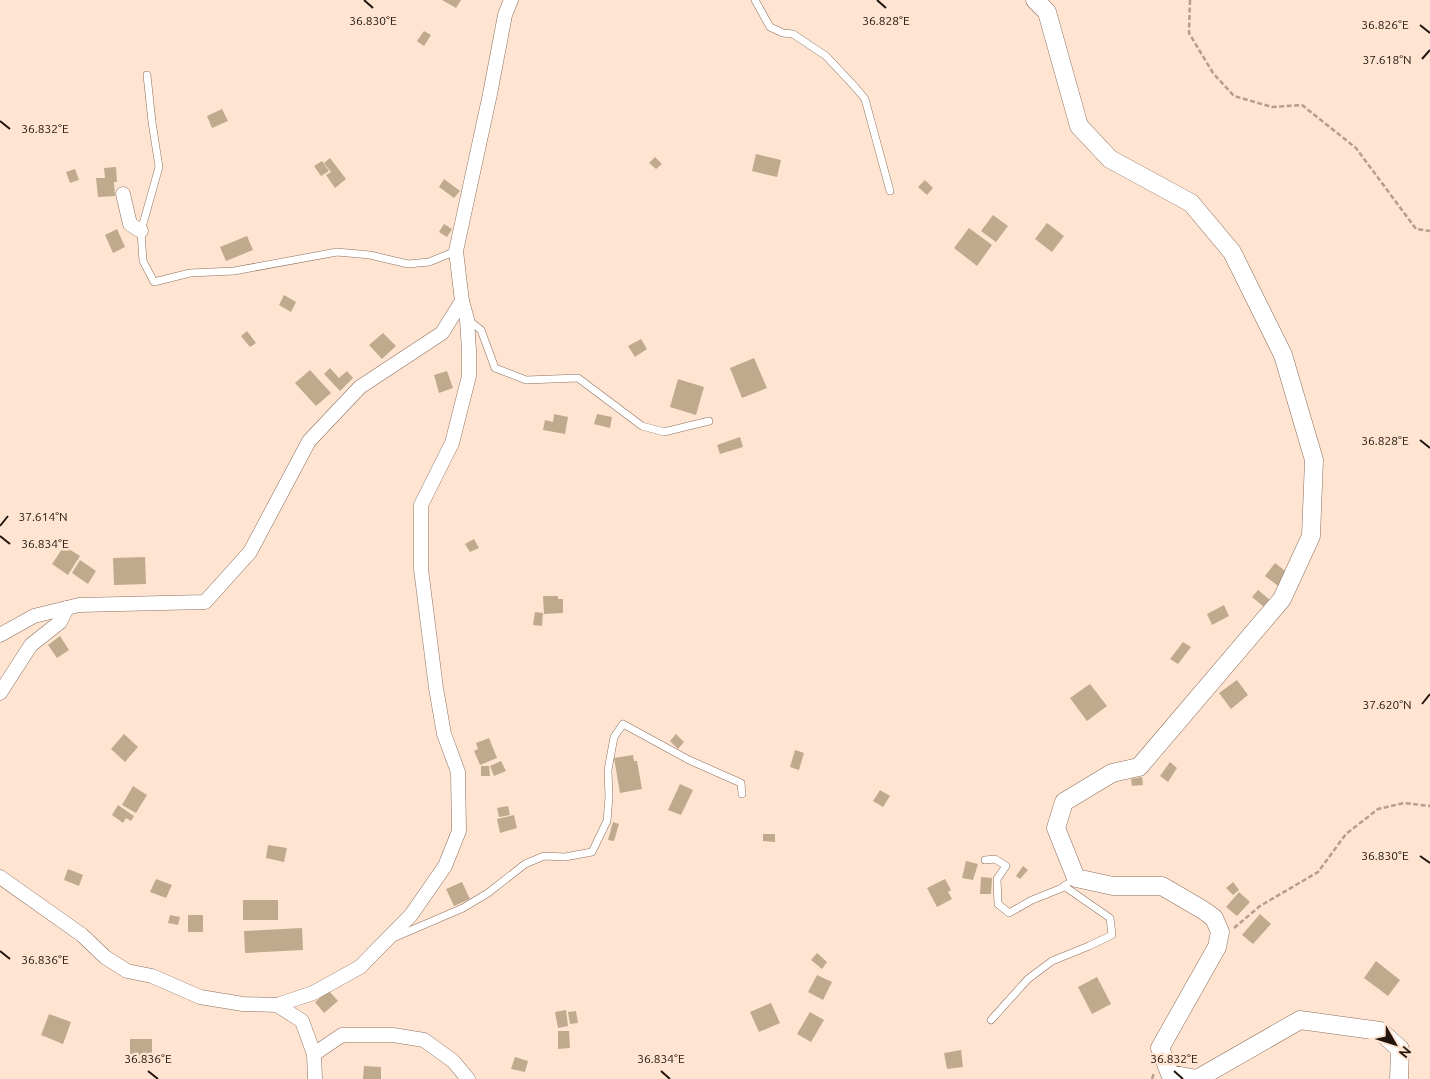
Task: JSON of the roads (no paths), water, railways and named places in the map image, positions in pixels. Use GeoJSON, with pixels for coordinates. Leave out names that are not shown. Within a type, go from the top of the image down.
{"type":"FeatureCollection","features":[{"type":"Feature","properties":{"kind":"street"},"geometry":{"type":"LineString","coordinates":[[0,878],[82,935],[106,957],[127,970],[152,976],[200,998],[243,1004],[277,1006],[313,993],[360,967],[412,915],[444,866],[460,831],[458,772],[444,734],[426,617],[421,569],[421,505],[452,443],[469,376],[470,351],[467,319],[462,301],[456,251],[505,15],[511,0]]}},
{"type":"Feature","properties":{"kind":"street"},"geometry":{"type":"LineString","coordinates":[[1035,0],[1047,12],[1079,126],[1110,159],[1191,203],[1232,252],[1284,355],[1314,460],[1311,536],[1282,599],[1139,767],[1112,773],[1064,802],[1056,828],[1070,882],[1113,886],[1162,886],[1214,918],[1220,932],[1217,948],[1160,1048],[1170,1074],[1197,1078],[1300,1020],[1380,1031],[1400,1050],[1399,1079]]}},
{"type":"Feature","properties":{"kind":"street"},"geometry":{"type":"LineString","coordinates":[[124,194],[130,224],[141,231]]}},
{"type":"Feature","properties":{"kind":"street"},"geometry":{"type":"LineString","coordinates":[[0,635],[34,616],[78,605],[205,602],[250,552],[309,440],[360,387],[442,332],[462,301]]}},
{"type":"Feature","properties":{"kind":"street"},"geometry":{"type":"LineString","coordinates":[[0,693],[31,645],[60,622],[67,608]]}},
{"type":"Feature","properties":{"kind":"street"},"geometry":{"type":"LineString","coordinates":[[277,1006],[302,1021],[314,1054],[315,1079]]}},
{"type":"Feature","properties":{"kind":"street"},"geometry":{"type":"LineString","coordinates":[[314,1054],[342,1035],[400,1036],[424,1040],[453,1061],[468,1079]]}},
{"type":"Feature","properties":{"kind":"lane"},"geometry":{"type":"LineString","coordinates":[[755,0],[770,27],[783,33],[793,34],[826,56],[864,99],[890,191]]}},
{"type":"Feature","properties":{"kind":"lane"},"geometry":{"type":"LineString","coordinates":[[147,75],[159,167],[141,231],[143,261],[154,282],[190,273],[234,271],[337,252],[370,255],[408,264],[429,262],[456,251]]}},
{"type":"Feature","properties":{"kind":"lane"},"geometry":{"type":"LineString","coordinates":[[467,319],[481,330],[495,368],[526,380],[578,378],[642,426],[664,432],[709,421]]}},
{"type":"Feature","properties":{"kind":"lane"},"geometry":{"type":"LineString","coordinates":[[386,941],[463,908],[488,893],[525,864],[544,856],[565,857],[592,852],[607,821],[609,796],[608,770],[614,738],[624,724],[690,760],[741,783],[742,794]]}},
{"type":"Feature","properties":{"kind":"lane"},"geometry":{"type":"LineString","coordinates":[[986,860],[995,859],[1006,866],[997,880],[998,904],[1009,913],[1070,882],[1110,918],[1112,934],[1090,946],[1052,961],[1028,979],[991,1020]]}}]}
